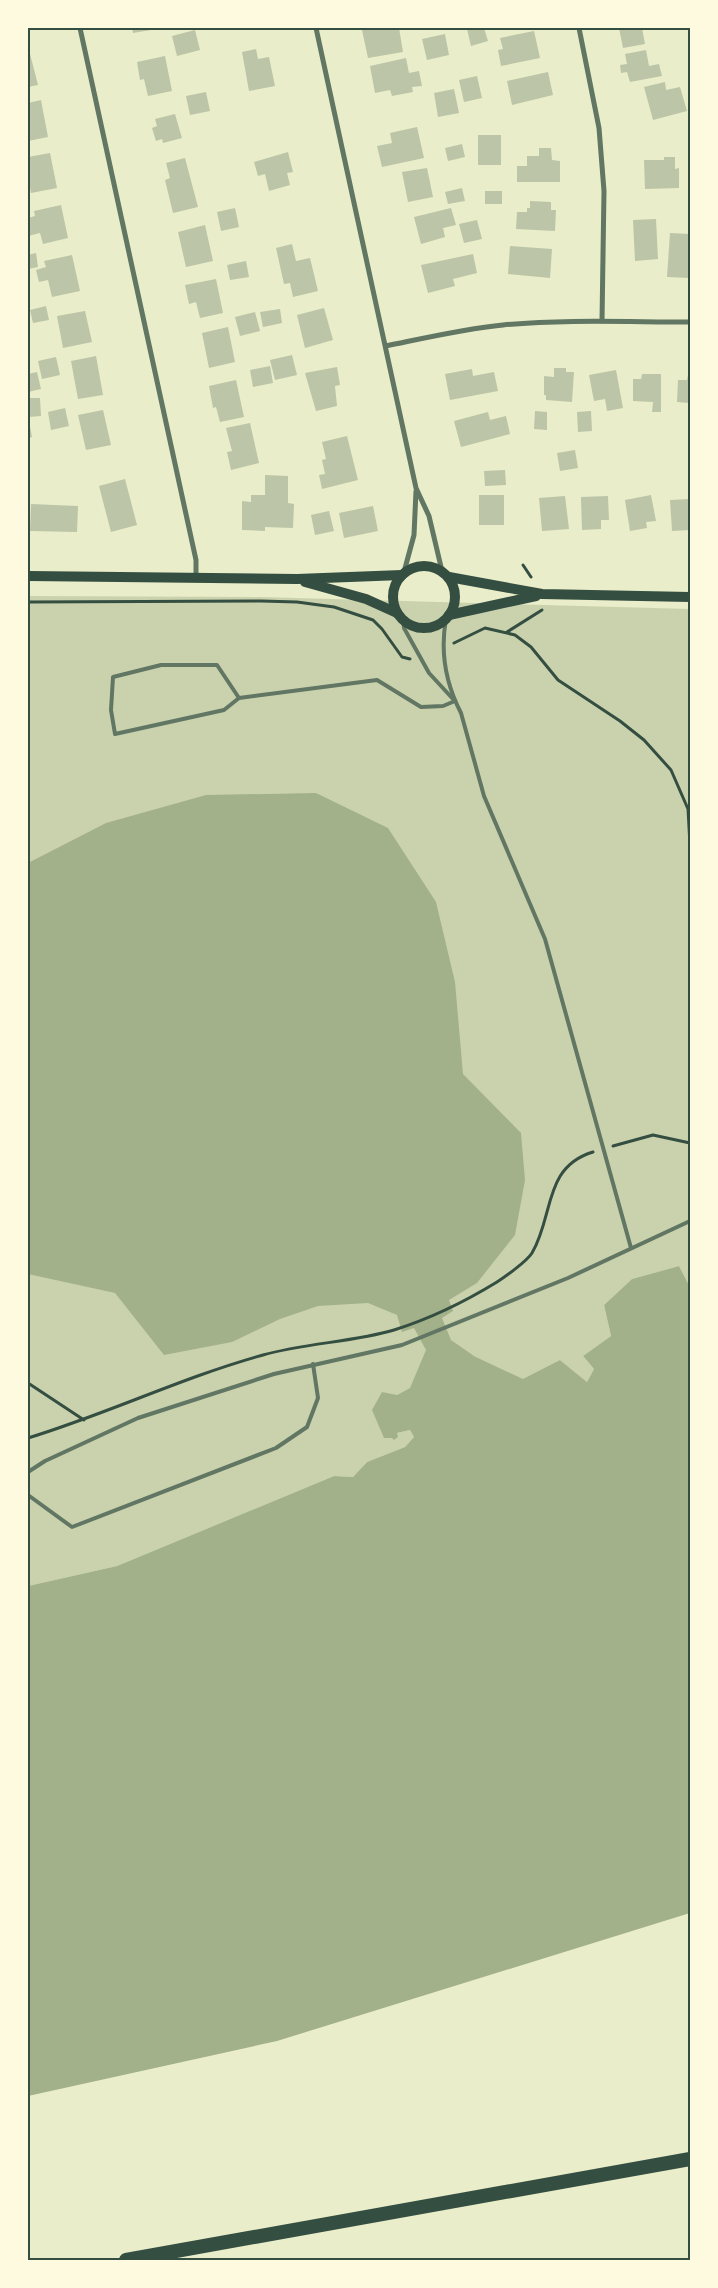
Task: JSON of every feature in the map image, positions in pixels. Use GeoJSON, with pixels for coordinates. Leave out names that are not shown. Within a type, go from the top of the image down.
{"type":"FeatureCollection","features":[{"type":"Feature","properties":{"kind":"highway"},"geometry":{"type":"LineString","coordinates":[[126,2260],[690,2159]]}},
{"type":"Feature","properties":{"kind":"main road"},"geometry":{"type":"LineString","coordinates":[[28,576],[297,579],[403,574],[423,565],[445,574],[542,594],[690,596]]}},
{"type":"Feature","properties":{"kind":"main road"},"geometry":{"type":"LineString","coordinates":[[400,617],[393,596],[394,587],[403,574]]}},
{"type":"Feature","properties":{"kind":"main road"},"geometry":{"type":"LineString","coordinates":[[445,574],[454,586],[455,596],[454,606],[448,617]]}},
{"type":"Feature","properties":{"kind":"main road"},"geometry":{"type":"LineString","coordinates":[[297,579],[366,598],[411,625],[429,628],[448,617],[542,594]]}},
{"type":"Feature","properties":{"kind":"street"},"geometry":{"type":"LineString","coordinates":[[80,28],[196,560],[196,578]]}},
{"type":"Feature","properties":{"kind":"street"},"geometry":{"type":"LineString","coordinates":[[316,28],[416,488],[429,516],[445,574]]}},
{"type":"Feature","properties":{"kind":"street"},"geometry":{"type":"LineString","coordinates":[[579,28],[599,128],[604,191],[602,322]]}},
{"type":"Feature","properties":{"kind":"street"},"geometry":{"type":"LineString","coordinates":[[386,346],[485,327],[602,322],[690,322]]}},
{"type":"Feature","properties":{"kind":"street"},"geometry":{"type":"LineString","coordinates":[[403,574],[414,535],[416,488]]}},
{"type":"Feature","properties":{"kind":"lane"},"geometry":{"type":"LineString","coordinates":[[400,617],[429,674],[455,701]]}},
{"type":"Feature","properties":{"kind":"lane"},"geometry":{"type":"LineString","coordinates":[[448,617],[442,648],[455,701],[461,713],[484,796],[545,938],[609,1176],[631,1248]]}},
{"type":"Feature","properties":{"kind":"lane"},"geometry":{"type":"LineString","coordinates":[[239,698],[217,665],[162,665],[112,678],[111,710],[116,734],[224,710],[239,698],[377,680],[421,707],[443,706],[455,701]]}},
{"type":"Feature","properties":{"kind":"lane"},"geometry":{"type":"LineString","coordinates":[[28,1472],[45,1461],[138,1418],[274,1374],[402,1345],[568,1278],[690,1221]]}},
{"type":"Feature","properties":{"kind":"lane"},"geometry":{"type":"LineString","coordinates":[[28,1495],[72,1527],[276,1448],[307,1427],[318,1398],[313,1364]]}},
{"type":"Feature","properties":{"kind":"path"},"geometry":{"type":"LineString","coordinates":[[523,565],[532,580]]}},
{"type":"Feature","properties":{"kind":"path"},"geometry":{"type":"LineString","coordinates":[[28,602],[260,601],[297,602],[334,607],[373,620],[402,657],[413,658]]}},
{"type":"Feature","properties":{"kind":"path"},"geometry":{"type":"LineString","coordinates":[[506,632],[542,610]]}},
{"type":"Feature","properties":{"kind":"path"},"geometry":{"type":"LineString","coordinates":[[448,646],[484,628],[515,635],[531,647],[558,680],[620,721],[644,740],[671,770],[688,809],[690,845]]}},
{"type":"Feature","properties":{"kind":"path"},"geometry":{"type":"LineString","coordinates":[[28,1438],[84,1420],[170,1386],[264,1355],[393,1330],[457,1304],[498,1281],[531,1254],[553,1188],[570,1162],[602,1149],[653,1135],[690,1143]]}},
{"type":"Feature","properties":{"kind":"path"},"geometry":{"type":"LineString","coordinates":[[28,1383],[84,1420]]}},
{"type":"Feature","properties":{"kind":"shaded area"},"geometry":{"type":"Polygon","coordinates":[[[28,596],[260,597],[690,609],[690,1287],[679,1266],[632,1279],[604,1305],[611,1336],[583,1356],[594,1369],[587,1382],[560,1360],[524,1380],[474,1356],[397,1395],[397,1433],[410,1430],[414,1437],[405,1447],[367,1462],[353,1477],[334,1476],[117,1566],[28,1586],[28,596]]]}},
{"type":"Feature","properties":{"kind":"shaded area"},"geometry":{"type":"Polygon","coordinates":[[[316,793],[388,828],[436,902],[455,982],[463,1074],[521,1133],[525,1180],[515,1235],[477,1283],[449,1300],[453,1311],[442,1318],[451,1340],[474,1356],[523,1379],[560,1360],[587,1382],[594,1369],[583,1356],[611,1336],[604,1305],[632,1279],[679,1266],[690,1287],[690,1913],[277,2041],[28,2096],[28,1586],[117,1566],[334,1476],[353,1477],[367,1462],[405,1447],[414,1437],[410,1430],[397,1433],[398,1437],[394,1440],[392,1438],[384,1438],[372,1410],[382,1392],[397,1395],[410,1388],[426,1350],[414,1328],[402,1332],[397,1315],[368,1303],[318,1306],[280,1319],[232,1342],[164,1355],[115,1293],[28,1274],[28,863],[106,823],[206,795],[316,793]]]}},
{"type":"Feature","properties":{"kind":"building"},"geometry":{"type":"Polygon","coordinates":[[[132,28],[157,28],[157,29],[133,33],[132,28]]]}},
{"type":"Feature","properties":{"kind":"building"},"geometry":{"type":"Polygon","coordinates":[[[399,28],[403,52],[368,58],[362,30],[399,28]]]}},
{"type":"Feature","properties":{"kind":"building"},"geometry":{"type":"Polygon","coordinates":[[[484,28],[488,41],[471,46],[467,29],[484,28]]]}},
{"type":"Feature","properties":{"kind":"building"},"geometry":{"type":"Polygon","coordinates":[[[619,28],[642,28],[645,44],[623,48],[619,28]]]}},
{"type":"Feature","properties":{"kind":"building"},"geometry":{"type":"Polygon","coordinates":[[[195,30],[200,50],[177,56],[172,36],[195,30]]]}},
{"type":"Feature","properties":{"kind":"building"},"geometry":{"type":"Polygon","coordinates":[[[534,31],[540,58],[501,66],[498,50],[503,49],[500,38],[534,31]]]}},
{"type":"Feature","properties":{"kind":"building"},"geometry":{"type":"Polygon","coordinates":[[[445,34],[449,55],[427,60],[422,39],[445,34]]]}},
{"type":"Feature","properties":{"kind":"building"},"geometry":{"type":"Polygon","coordinates":[[[28,46],[38,85],[28,87],[28,46]]]}},
{"type":"Feature","properties":{"kind":"building"},"geometry":{"type":"Polygon","coordinates":[[[256,49],[258,59],[269,57],[275,86],[249,91],[242,52],[256,49]]]}},
{"type":"Feature","properties":{"kind":"building"},"geometry":{"type":"Polygon","coordinates":[[[646,50],[649,66],[659,64],[662,76],[630,82],[627,72],[621,73],[620,65],[627,64],[625,54],[646,50]]]}},
{"type":"Feature","properties":{"kind":"building"},"geometry":{"type":"Polygon","coordinates":[[[165,56],[172,91],[148,96],[144,79],[140,80],[137,62],[165,56]]]}},
{"type":"Feature","properties":{"kind":"building"},"geometry":{"type":"Polygon","coordinates":[[[406,58],[409,73],[419,71],[422,86],[412,87],[413,92],[392,96],[390,90],[375,93],[370,66],[406,58]]]}},
{"type":"Feature","properties":{"kind":"building"},"geometry":{"type":"Polygon","coordinates":[[[548,72],[553,95],[512,105],[507,81],[548,72]]]}},
{"type":"Feature","properties":{"kind":"building"},"geometry":{"type":"Polygon","coordinates":[[[477,76],[482,98],[464,102],[459,80],[477,76]]]}},
{"type":"Feature","properties":{"kind":"building"},"geometry":{"type":"Polygon","coordinates":[[[665,82],[666,90],[680,87],[687,111],[653,120],[644,87],[665,82]]]}},
{"type":"Feature","properties":{"kind":"building"},"geometry":{"type":"Polygon","coordinates":[[[454,89],[459,113],[438,117],[434,93],[454,89]]]}},
{"type":"Feature","properties":{"kind":"building"},"geometry":{"type":"Polygon","coordinates":[[[206,92],[210,111],[190,115],[186,96],[206,92]]]}},
{"type":"Feature","properties":{"kind":"building"},"geometry":{"type":"Polygon","coordinates":[[[41,100],[48,137],[28,141],[28,103],[41,100]]]}},
{"type":"Feature","properties":{"kind":"building"},"geometry":{"type":"Polygon","coordinates":[[[175,114],[182,138],[163,143],[162,139],[156,141],[152,128],[157,126],[155,119],[175,114]]]}},
{"type":"Feature","properties":{"kind":"building"},"geometry":{"type":"Polygon","coordinates":[[[417,127],[424,158],[382,167],[377,146],[392,143],[390,133],[417,127]]]}},
{"type":"Feature","properties":{"kind":"building"},"geometry":{"type":"Polygon","coordinates":[[[478,135],[501,135],[501,165],[478,165],[478,135]]]}},
{"type":"Feature","properties":{"kind":"building"},"geometry":{"type":"Polygon","coordinates":[[[462,144],[465,157],[448,161],[445,148],[462,144]]]}},
{"type":"Feature","properties":{"kind":"building"},"geometry":{"type":"Polygon","coordinates":[[[539,148],[551,148],[552,160],[560,161],[560,182],[517,182],[517,166],[527,166],[527,156],[539,156],[539,148]]]}},
{"type":"Feature","properties":{"kind":"building"},"geometry":{"type":"Polygon","coordinates":[[[288,152],[293,172],[287,173],[290,185],[269,191],[265,174],[258,176],[254,162],[288,152]]]}},
{"type":"Feature","properties":{"kind":"building"},"geometry":{"type":"Polygon","coordinates":[[[50,153],[57,188],[31,193],[28,177],[28,157],[50,153]]]}},
{"type":"Feature","properties":{"kind":"building"},"geometry":{"type":"Polygon","coordinates":[[[664,157],[675,157],[675,169],[679,168],[679,188],[645,189],[644,160],[664,160],[664,157]]]}},
{"type":"Feature","properties":{"kind":"building"},"geometry":{"type":"Polygon","coordinates":[[[185,158],[198,207],[173,213],[165,180],[170,178],[166,163],[185,158]]]}},
{"type":"Feature","properties":{"kind":"building"},"geometry":{"type":"Polygon","coordinates":[[[427,168],[433,197],[408,202],[402,172],[427,168]]]}},
{"type":"Feature","properties":{"kind":"building"},"geometry":{"type":"Polygon","coordinates":[[[462,188],[465,201],[448,204],[445,192],[462,188]]]}},
{"type":"Feature","properties":{"kind":"building"},"geometry":{"type":"Polygon","coordinates":[[[485,191],[502,191],[502,204],[485,204],[485,191]]]}},
{"type":"Feature","properties":{"kind":"building"},"geometry":{"type":"Polygon","coordinates":[[[530,201],[551,202],[551,210],[556,210],[555,231],[516,229],[517,212],[527,212],[527,208],[530,208],[530,201]]]}},
{"type":"Feature","properties":{"kind":"building"},"geometry":{"type":"Polygon","coordinates":[[[61,205],[68,238],[43,244],[40,233],[28,236],[28,218],[35,216],[34,211],[61,205]]]}},
{"type":"Feature","properties":{"kind":"building"},"geometry":{"type":"Polygon","coordinates":[[[235,208],[239,227],[221,231],[217,212],[235,208]]]}},
{"type":"Feature","properties":{"kind":"building"},"geometry":{"type":"Polygon","coordinates":[[[451,208],[456,225],[443,228],[445,237],[421,244],[414,217],[451,208]]]}},
{"type":"Feature","properties":{"kind":"building"},"geometry":{"type":"Polygon","coordinates":[[[656,219],[658,259],[635,261],[633,220],[656,219]]]}},
{"type":"Feature","properties":{"kind":"building"},"geometry":{"type":"Polygon","coordinates":[[[477,220],[482,239],[464,243],[459,224],[477,220]]]}},
{"type":"Feature","properties":{"kind":"building"},"geometry":{"type":"Polygon","coordinates":[[[205,225],[213,261],[186,267],[178,232],[205,225]]]}},
{"type":"Feature","properties":{"kind":"building"},"geometry":{"type":"Polygon","coordinates":[[[670,233],[690,234],[690,278],[667,277],[670,233]]]}},
{"type":"Feature","properties":{"kind":"building"},"geometry":{"type":"Polygon","coordinates":[[[292,244],[296,261],[310,258],[318,291],[293,297],[290,283],[284,284],[276,248],[292,244]]]}},
{"type":"Feature","properties":{"kind":"building"},"geometry":{"type":"Polygon","coordinates":[[[510,246],[552,249],[550,278],[508,274],[510,246]]]}},
{"type":"Feature","properties":{"kind":"building"},"geometry":{"type":"Polygon","coordinates":[[[36,253],[38,267],[28,269],[28,255],[36,253]]]}},
{"type":"Feature","properties":{"kind":"building"},"geometry":{"type":"Polygon","coordinates":[[[473,254],[477,273],[453,279],[455,286],[428,293],[421,265],[473,254]]]}},
{"type":"Feature","properties":{"kind":"building"},"geometry":{"type":"Polygon","coordinates":[[[72,255],[80,291],[52,297],[48,280],[39,282],[36,270],[46,267],[44,261],[72,255]]]}},
{"type":"Feature","properties":{"kind":"building"},"geometry":{"type":"Polygon","coordinates":[[[246,261],[249,277],[230,280],[227,265],[246,261]]]}},
{"type":"Feature","properties":{"kind":"building"},"geometry":{"type":"Polygon","coordinates":[[[216,279],[223,313],[200,318],[196,302],[189,304],[185,285],[216,279]]]}},
{"type":"Feature","properties":{"kind":"building"},"geometry":{"type":"Polygon","coordinates":[[[46,306],[49,320],[33,323],[30,310],[46,306]]]}},
{"type":"Feature","properties":{"kind":"building"},"geometry":{"type":"Polygon","coordinates":[[[324,308],[333,340],[305,348],[297,315],[324,308]]]}},
{"type":"Feature","properties":{"kind":"building"},"geometry":{"type":"Polygon","coordinates":[[[280,309],[282,323],[263,327],[260,312],[280,309]]]}},
{"type":"Feature","properties":{"kind":"building"},"geometry":{"type":"Polygon","coordinates":[[[85,311],[92,342],[63,348],[57,316],[85,311]]]}},
{"type":"Feature","properties":{"kind":"building"},"geometry":{"type":"Polygon","coordinates":[[[255,312],[260,331],[240,336],[235,317],[255,312]]]}},
{"type":"Feature","properties":{"kind":"building"},"geometry":{"type":"Polygon","coordinates":[[[228,327],[235,362],[209,368],[202,333],[228,327]]]}},
{"type":"Feature","properties":{"kind":"building"},"geometry":{"type":"Polygon","coordinates":[[[292,355],[297,375],[275,380],[270,360],[292,355]]]}},
{"type":"Feature","properties":{"kind":"building"},"geometry":{"type":"Polygon","coordinates":[[[96,356],[103,395],[78,399],[71,361],[96,356]]]}},
{"type":"Feature","properties":{"kind":"building"},"geometry":{"type":"Polygon","coordinates":[[[56,357],[60,375],[42,379],[38,361],[56,357]]]}},
{"type":"Feature","properties":{"kind":"building"},"geometry":{"type":"Polygon","coordinates":[[[270,366],[273,383],[253,387],[250,370],[270,366]]]}},
{"type":"Feature","properties":{"kind":"building"},"geometry":{"type":"Polygon","coordinates":[[[337,367],[340,385],[335,386],[337,406],[316,411],[305,373],[337,367]]]}},
{"type":"Feature","properties":{"kind":"building"},"geometry":{"type":"Polygon","coordinates":[[[554,368],[566,368],[566,372],[574,372],[572,402],[546,400],[546,395],[544,395],[544,376],[554,377],[554,368]]]}},
{"type":"Feature","properties":{"kind":"building"},"geometry":{"type":"Polygon","coordinates":[[[472,369],[473,376],[494,372],[498,391],[450,400],[445,374],[472,369]]]}},
{"type":"Feature","properties":{"kind":"building"},"geometry":{"type":"Polygon","coordinates":[[[616,370],[623,408],[607,411],[605,399],[594,401],[589,375],[616,370]]]}},
{"type":"Feature","properties":{"kind":"building"},"geometry":{"type":"Polygon","coordinates":[[[37,372],[41,389],[28,392],[28,374],[37,372]]]}},
{"type":"Feature","properties":{"kind":"building"},"geometry":{"type":"Polygon","coordinates":[[[642,374],[661,374],[661,412],[652,412],[653,402],[633,401],[633,379],[641,379],[642,374]]]}},
{"type":"Feature","properties":{"kind":"building"},"geometry":{"type":"Polygon","coordinates":[[[688,375],[690,375],[690,403],[677,402],[678,380],[687,380],[688,375]]]}},
{"type":"Feature","properties":{"kind":"building"},"geometry":{"type":"Polygon","coordinates":[[[236,380],[244,417],[220,422],[216,407],[213,408],[209,386],[236,380]]]}},
{"type":"Feature","properties":{"kind":"building"},"geometry":{"type":"Polygon","coordinates":[[[28,398],[40,398],[41,416],[28,417],[28,398]]]}},
{"type":"Feature","properties":{"kind":"building"},"geometry":{"type":"Polygon","coordinates":[[[65,408],[69,426],[51,430],[48,412],[65,408]]]}},
{"type":"Feature","properties":{"kind":"building"},"geometry":{"type":"Polygon","coordinates":[[[103,410],[111,445],[86,450],[78,415],[103,410]]]}},
{"type":"Feature","properties":{"kind":"building"},"geometry":{"type":"Polygon","coordinates":[[[535,411],[547,412],[547,430],[534,429],[535,411]]]}},
{"type":"Feature","properties":{"kind":"building"},"geometry":{"type":"Polygon","coordinates":[[[591,411],[592,431],[578,432],[577,412],[591,411]]]}},
{"type":"Feature","properties":{"kind":"building"},"geometry":{"type":"Polygon","coordinates":[[[488,412],[490,420],[506,416],[510,434],[461,447],[454,421],[488,412]]]}},
{"type":"Feature","properties":{"kind":"building"},"geometry":{"type":"Polygon","coordinates":[[[28,421],[32,437],[28,438],[28,421]]]}},
{"type":"Feature","properties":{"kind":"building"},"geometry":{"type":"Polygon","coordinates":[[[250,423],[259,463],[231,470],[227,452],[232,451],[226,428],[250,423]]]}},
{"type":"Feature","properties":{"kind":"building"},"geometry":{"type":"Polygon","coordinates":[[[347,436],[358,480],[322,489],[319,475],[325,474],[322,460],[326,459],[322,442],[347,436]]]}},
{"type":"Feature","properties":{"kind":"building"},"geometry":{"type":"Polygon","coordinates":[[[575,450],[578,468],[560,471],[557,453],[575,450]]]}},
{"type":"Feature","properties":{"kind":"building"},"geometry":{"type":"Polygon","coordinates":[[[505,470],[506,485],[485,486],[484,471],[505,470]]]}},
{"type":"Feature","properties":{"kind":"building"},"geometry":{"type":"Polygon","coordinates":[[[265,475],[288,476],[288,503],[294,504],[293,528],[265,527],[265,531],[242,530],[242,501],[251,502],[251,495],[265,495],[265,475]]]}},
{"type":"Feature","properties":{"kind":"building"},"geometry":{"type":"Polygon","coordinates":[[[125,479],[137,525],[111,532],[99,486],[125,479]]]}},
{"type":"Feature","properties":{"kind":"building"},"geometry":{"type":"Polygon","coordinates":[[[479,495],[504,495],[504,525],[479,525],[479,495]]]}},
{"type":"Feature","properties":{"kind":"building"},"geometry":{"type":"Polygon","coordinates":[[[651,495],[656,521],[646,522],[647,528],[630,531],[625,500],[651,495]]]}},
{"type":"Feature","properties":{"kind":"building"},"geometry":{"type":"Polygon","coordinates":[[[565,496],[569,529],[542,531],[539,498],[565,496]]]}},
{"type":"Feature","properties":{"kind":"building"},"geometry":{"type":"Polygon","coordinates":[[[608,496],[609,520],[601,520],[601,529],[582,530],[581,497],[608,496]]]}},
{"type":"Feature","properties":{"kind":"building"},"geometry":{"type":"Polygon","coordinates":[[[690,499],[690,530],[672,531],[670,500],[690,499]]]}},
{"type":"Feature","properties":{"kind":"building"},"geometry":{"type":"Polygon","coordinates":[[[31,504],[78,506],[77,532],[30,531],[31,504]]]}},
{"type":"Feature","properties":{"kind":"building"},"geometry":{"type":"Polygon","coordinates":[[[373,506],[378,531],[344,538],[339,513],[373,506]]]}},
{"type":"Feature","properties":{"kind":"building"},"geometry":{"type":"Polygon","coordinates":[[[329,511],[334,531],[315,535],[311,515],[329,511]]]}}]}
